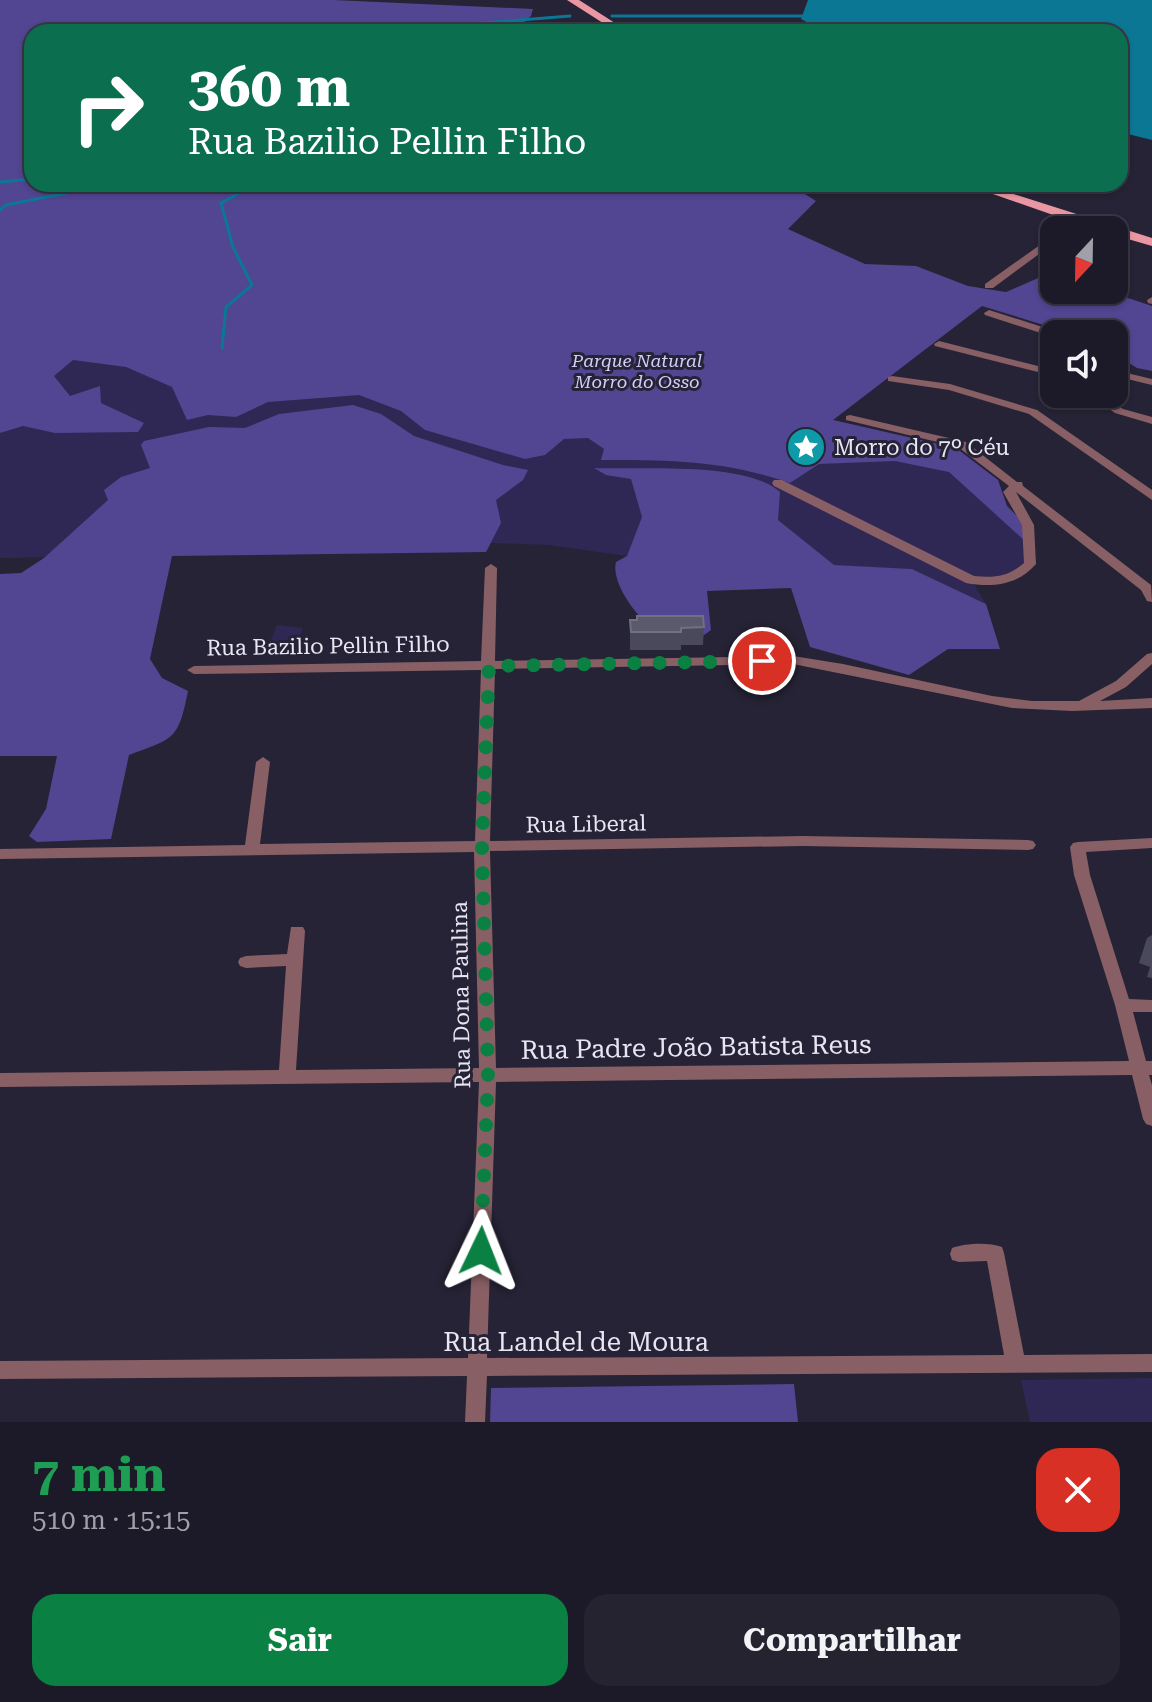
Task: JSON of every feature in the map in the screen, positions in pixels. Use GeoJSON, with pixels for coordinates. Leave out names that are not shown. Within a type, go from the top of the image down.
{"type":"FeatureCollection","features":[{"type":"Feature","properties":{"kind":"main road"},"geometry":{"type":"LineString","coordinates":[[572,0],[611,24]]}},
{"type":"Feature","properties":{"kind":"main road"},"geometry":{"type":"LineString","coordinates":[[988,192],[1043,216]]}},
{"type":"Feature","properties":{"kind":"main road"},"geometry":{"type":"LineString","coordinates":[[1128,235],[1152,242]]}},
{"type":"Feature","properties":{"kind":"street"},"geometry":{"type":"LineString","coordinates":[[989,286],[1040,248]]}},
{"type":"Feature","properties":{"kind":"street"},"geometry":{"type":"LineString","coordinates":[[989,313],[1040,329]]}},
{"type":"Feature","properties":{"kind":"street"},"geometry":{"type":"LineString","coordinates":[[939,344],[1040,369]]}},
{"type":"Feature","properties":{"kind":"street"},"geometry":{"type":"LineString","coordinates":[[1128,376],[1152,382]]}},
{"type":"Feature","properties":{"kind":"street"},"geometry":{"type":"LineString","coordinates":[[892,379],[950,387],[1033,412],[1152,496]]}},
{"type":"Feature","properties":{"kind":"street"},"geometry":{"type":"LineString","coordinates":[[1115,408],[1152,421]]}},
{"type":"Feature","properties":{"kind":"street"},"geometry":{"type":"LineString","coordinates":[[850,418],[962,444],[1146,588],[1152,598]]}},
{"type":"Feature","properties":{"kind":"street"},"geometry":{"type":"LineString","coordinates":[[778,483],[971,580],[1004,582],[1015,578],[1030,564],[1028,525],[1009,492],[1018,485]]}},
{"type":"Feature","properties":{"kind":"street","name":"Rua Dona Paulina"},"geometry":{"type":"LineString","coordinates":[[475,1422],[488,1075],[482,848],[491,568]]}},
{"type":"Feature","properties":{"kind":"street"},"geometry":{"type":"LineString","coordinates":[[1081,705],[1121,684],[1152,657]]}},
{"type":"Feature","properties":{"kind":"street","name":"Rua Bazilio Pellin Filho"},"geometry":{"type":"LineString","coordinates":[[194,670],[793,660],[829,665],[993,702],[1081,705],[1152,703]]}},
{"type":"Feature","properties":{"kind":"street"},"geometry":{"type":"LineString","coordinates":[[252,851],[263,762]]}},
{"type":"Feature","properties":{"kind":"street","name":"Rua Liberal"},"geometry":{"type":"LineString","coordinates":[[0,854],[803,841],[1028,845]]}},
{"type":"Feature","properties":{"kind":"street"},"geometry":{"type":"LineString","coordinates":[[1152,843],[1078,847],[1082,875],[1145,1068],[1152,1119]]}},
{"type":"Feature","properties":{"kind":"street"},"geometry":{"type":"LineString","coordinates":[[287,1077],[297,931]]}},
{"type":"Feature","properties":{"kind":"street"},"geometry":{"type":"LineString","coordinates":[[246,962],[295,960]]}},
{"type":"Feature","properties":{"kind":"street"},"geometry":{"type":"LineString","coordinates":[[1123,1005],[1152,1006]]}},
{"type":"Feature","properties":{"kind":"street","name":"Rua Padre João Batista Reus"},"geometry":{"type":"LineString","coordinates":[[0,1080],[1145,1068]]}},
{"type":"Feature","properties":{"kind":"street"},"geometry":{"type":"LineString","coordinates":[[959,1254],[995,1253],[1016,1364]]}},
{"type":"Feature","properties":{"kind":"street","name":"Rua Landel de Moura"},"geometry":{"type":"LineString","coordinates":[[0,1370],[1152,1363]]}},
{"type":"Feature","properties":{"kind":"green space","name":"Parque Natural Morro do Osso"},"geometry":{"type":"Polygon","coordinates":[[[0,0],[332,0],[107,24],[24,24],[24,192],[110,192],[857,269],[982,306],[833,420],[956,448],[998,480],[1007,506],[1023,522],[1026,565],[1013,576],[972,581],[986,604],[912,569],[627,556],[548,545],[491,543],[486,552],[0,558],[0,0]]]}},
{"type":"Feature","properties":{"kind":"green space","name":"Parque Natural Morro do Osso"},"geometry":{"type":"Polygon","coordinates":[[[0,0],[334,0],[533,9],[531,16],[522,24],[24,24],[24,192],[802,192],[816,201],[788,229],[865,264],[916,266],[968,286],[1006,292],[1040,277],[1040,304],[1128,304],[1128,298],[1152,306],[1152,371],[1128,363],[1128,320],[1040,320],[1040,324],[982,306],[833,420],[956,448],[998,480],[1007,506],[1023,522],[1025,541],[949,472],[895,461],[819,464],[790,483],[719,466],[674,461],[601,460],[604,449],[588,438],[564,439],[545,455],[525,459],[425,430],[401,411],[359,395],[268,402],[236,417],[208,415],[187,420],[172,387],[126,367],[73,360],[54,376],[70,396],[100,386],[101,403],[144,423],[138,432],[55,433],[23,426],[0,433],[0,0]]]}},
{"type":"Feature","properties":{"kind":"green space"},"geometry":{"type":"Polygon","coordinates":[[[353,405],[381,414],[414,436],[528,470],[523,480],[496,500],[501,523],[486,552],[172,556],[150,659],[162,678],[188,691],[177,729],[156,745],[129,755],[111,839],[37,842],[29,836],[46,809],[57,756],[0,756],[0,574],[21,573],[44,558],[108,500],[104,490],[121,477],[150,468],[141,445],[144,441],[209,427],[245,428],[279,414],[353,405]]]}},
{"type":"Feature","properties":{"kind":"green space"},"geometry":{"type":"Polygon","coordinates":[[[594,468],[719,471],[764,482],[780,492],[778,520],[834,565],[912,569],[986,604],[1000,649],[948,649],[909,675],[810,647],[791,588],[707,591],[711,630],[704,635],[660,632],[636,612],[622,592],[615,571],[616,562],[627,556],[642,517],[631,479],[606,475],[594,468]]]}},
{"type":"Feature","properties":{"kind":"green space"},"geometry":{"type":"Polygon","coordinates":[[[277,625],[303,628],[292,657],[265,654],[277,625]]]}},
{"type":"Feature","properties":{"kind":"green space"},"geometry":{"type":"Polygon","coordinates":[[[1152,1378],[1152,1422],[1030,1422],[1021,1380],[1152,1378]]]}},
{"type":"Feature","properties":{"kind":"green space"},"geometry":{"type":"Polygon","coordinates":[[[794,1384],[798,1422],[490,1422],[491,1388],[794,1384]]]}},
{"type":"Feature","properties":{"kind":"water"},"geometry":{"type":"Polygon","coordinates":[[[808,0],[1152,0],[1152,140],[1128,134],[1128,24],[810,24],[801,19],[808,0]]]}},
{"type":"Feature","properties":{"kind":"building"},"geometry":{"type":"Polygon","coordinates":[[[637,616],[703,616],[704,627],[681,628],[681,632],[631,632],[630,620],[637,620],[637,616]]]}},
{"type":"Feature","properties":{"kind":"waterway"},"geometry":{"type":"LineString","coordinates":[[470,24],[570,16]]}},
{"type":"Feature","properties":{"kind":"waterway"},"geometry":{"type":"LineString","coordinates":[[612,16],[802,16]]}},
{"type":"Feature","properties":{"kind":"waterway"},"geometry":{"type":"LineString","coordinates":[[0,182],[24,180]]}},
{"type":"Feature","properties":{"kind":"waterway"},"geometry":{"type":"LineString","coordinates":[[0,210],[6,205],[72,192]]}},
{"type":"Feature","properties":{"kind":"waterway"},"geometry":{"type":"LineString","coordinates":[[222,348],[226,307],[252,285],[233,247],[221,203],[241,192]]}},
{"type":"Feature","properties":{"kind":"place","name":"Morro do 7º Céu"},"geometry":{"type":"Point","coordinates":[806,447]}},
{"type":"Feature","properties":{"kind":"route"},"geometry":{"type":"LineString","coordinates":[[481,1251],[488,1075],[482,848],[489,666],[762,661]]}}]}
